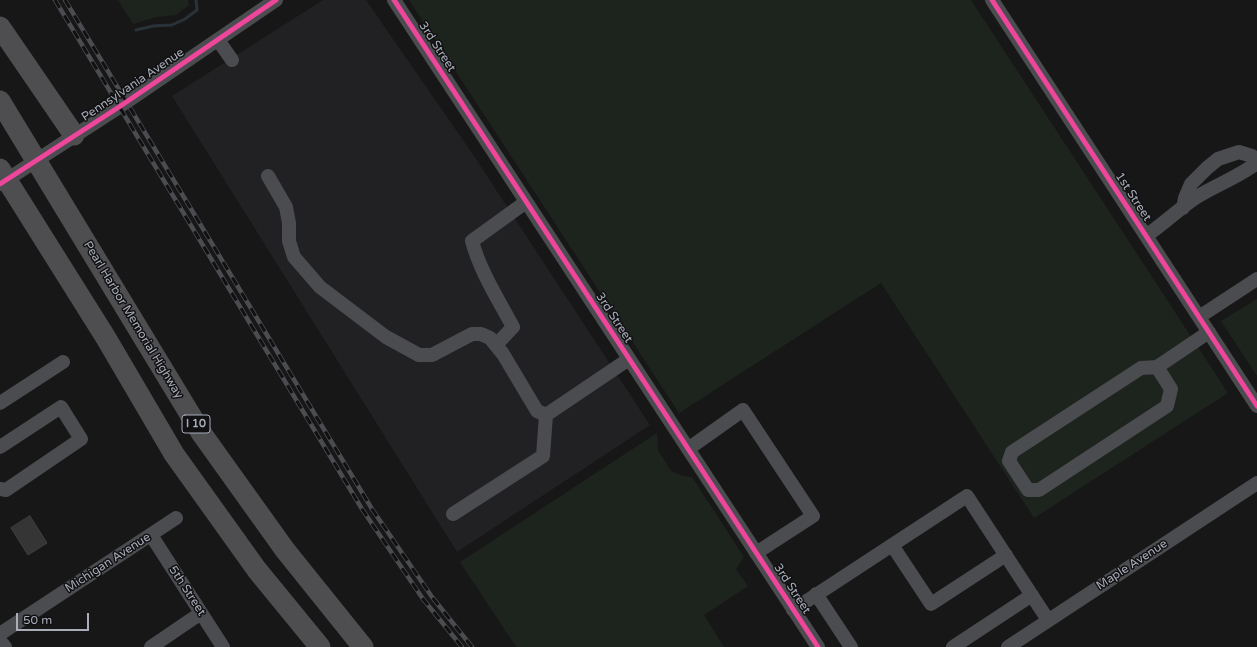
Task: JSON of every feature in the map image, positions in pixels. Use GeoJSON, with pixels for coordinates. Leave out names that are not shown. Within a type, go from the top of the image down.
{"type":"FeatureCollection","features":[{"type":"Feature","properties":{"kind":"highway"},"geometry":{"type":"LineString","coordinates":[[0,27],[74,135]]}},
{"type":"Feature","properties":{"kind":"highway","name":"Pearl Harbor Memorial Highway"},"geometry":{"type":"LineString","coordinates":[[0,101],[202,434],[285,550],[363,647]]}},
{"type":"Feature","properties":{"kind":"highway","name":"I 10"},"geometry":{"type":"LineString","coordinates":[[0,169],[106,338],[174,454],[257,570],[320,647]]}},
{"type":"Feature","properties":{"kind":"street","name":"Pennsylvania Avenue"},"geometry":{"type":"LineString","coordinates":[[0,184],[74,135],[123,105],[276,0]]}},
{"type":"Feature","properties":{"kind":"street","name":"3rd Street"},"geometry":{"type":"LineString","coordinates":[[394,0],[818,647]]}},
{"type":"Feature","properties":{"kind":"street","name":"1st Street"},"geometry":{"type":"LineString","coordinates":[[992,0],[1257,406]]}},
{"type":"Feature","properties":{"kind":"street"},"geometry":{"type":"LineString","coordinates":[[218,40],[232,60]]}},
{"type":"Feature","properties":{"kind":"street"},"geometry":{"type":"LineString","coordinates":[[1146,236],[1183,208],[1200,195],[1254,165],[1252,156],[1239,152],[1218,159],[1191,184],[1185,198],[1183,208]]}},
{"type":"Feature","properties":{"kind":"street"},"geometry":{"type":"LineString","coordinates":[[268,176],[286,207],[289,223],[289,240],[294,257],[320,287],[386,337],[419,355],[432,355],[472,334],[481,334],[490,338],[503,354],[537,411],[546,415]]}},
{"type":"Feature","properties":{"kind":"street"},"geometry":{"type":"LineString","coordinates":[[496,346],[513,327],[486,278],[475,253],[472,241],[526,202]]}},
{"type":"Feature","properties":{"kind":"street"},"geometry":{"type":"LineString","coordinates":[[1199,317],[1257,278]]}},
{"type":"Feature","properties":{"kind":"street"},"geometry":{"type":"LineString","coordinates":[[1157,367],[1171,389],[1167,406],[1039,490],[1028,490],[1009,461],[1012,452],[1141,368],[1157,367],[1209,332]]}},
{"type":"Feature","properties":{"kind":"street"},"geometry":{"type":"LineString","coordinates":[[546,415],[629,359]]}},
{"type":"Feature","properties":{"kind":"street"},"geometry":{"type":"LineString","coordinates":[[0,403],[63,362]]}},
{"type":"Feature","properties":{"kind":"street"},"geometry":{"type":"LineString","coordinates":[[0,447],[61,407],[81,439],[6,490],[0,488]]}},
{"type":"Feature","properties":{"kind":"street"},"geometry":{"type":"LineString","coordinates":[[688,449],[743,410],[813,516],[756,553]]}},
{"type":"Feature","properties":{"kind":"street"},"geometry":{"type":"LineString","coordinates":[[453,514],[543,456],[546,415]]}},
{"type":"Feature","properties":{"kind":"street","name":"Maple Avenue"},"geometry":{"type":"LineString","coordinates":[[1008,647],[1257,483]]}},
{"type":"Feature","properties":{"kind":"street"},"geometry":{"type":"LineString","coordinates":[[793,610],[967,496],[1048,620]]}},
{"type":"Feature","properties":{"kind":"street","name":"Michigan Avenue"},"geometry":{"type":"LineString","coordinates":[[0,634],[176,518]]}},
{"type":"Feature","properties":{"kind":"street","name":"5th Street"},"geometry":{"type":"LineString","coordinates":[[150,535],[223,647]]}},
{"type":"Feature","properties":{"kind":"street"},"geometry":{"type":"LineString","coordinates":[[892,545],[931,604],[1006,555]]}},
{"type":"Feature","properties":{"kind":"street"},"geometry":{"type":"LineString","coordinates":[[816,594],[851,647]]}},
{"type":"Feature","properties":{"kind":"street"},"geometry":{"type":"LineString","coordinates":[[953,647],[1032,595]]}},
{"type":"Feature","properties":{"kind":"street"},"geometry":{"type":"LineString","coordinates":[[151,647],[201,613]]}},
{"type":"Feature","properties":{"kind":"street"},"geometry":{"type":"LineString","coordinates":[[0,641],[5,647]]}},
{"type":"Feature","properties":{"kind":"shaded area"},"geometry":{"type":"Polygon","coordinates":[[[118,0],[188,0],[189,5],[176,15],[156,17],[133,24],[118,0]]]}},
{"type":"Feature","properties":{"kind":"shaded area"},"geometry":{"type":"Polygon","coordinates":[[[323,0],[366,0],[472,153],[650,425],[457,552],[172,96],[323,0]]]}},
{"type":"Feature","properties":{"kind":"shaded area"},"geometry":{"type":"Polygon","coordinates":[[[409,0],[971,0],[1228,393],[1034,518],[881,283],[679,413],[409,0]]]}},
{"type":"Feature","properties":{"kind":"shaded area"},"geometry":{"type":"Polygon","coordinates":[[[1257,299],[1257,376],[1221,321],[1257,299]]]}},
{"type":"Feature","properties":{"kind":"shaded area"},"geometry":{"type":"Polygon","coordinates":[[[657,433],[658,450],[671,471],[684,476],[692,477],[744,557],[736,569],[748,586],[704,615],[724,647],[517,647],[460,562],[657,433]]]}},
{"type":"Feature","properties":{"kind":"building"},"geometry":{"type":"Polygon","coordinates":[[[30,516],[47,543],[28,555],[11,528],[30,516]]]}},
{"type":"Feature","properties":{"kind":"waterway"},"geometry":{"type":"LineString","coordinates":[[136,30],[153,26],[172,25],[185,19],[197,10],[196,0]]}},
{"type":"Feature","properties":{"kind":"railway"},"geometry":{"type":"LineString","coordinates":[[55,0],[362,509],[423,599],[462,647]]}},
{"type":"Feature","properties":{"kind":"railway"},"geometry":{"type":"LineString","coordinates":[[65,0],[372,509],[432,597],[472,647]]}},
{"type":"Feature","properties":{"kind":"cycle path"},"geometry":{"type":"LineString","coordinates":[[0,184],[119,107],[276,0]]}},
{"type":"Feature","properties":{"kind":"cycle path"},"geometry":{"type":"LineString","coordinates":[[394,0],[818,647]]}},
{"type":"Feature","properties":{"kind":"cycle path"},"geometry":{"type":"LineString","coordinates":[[992,0],[1257,406]]}}]}
